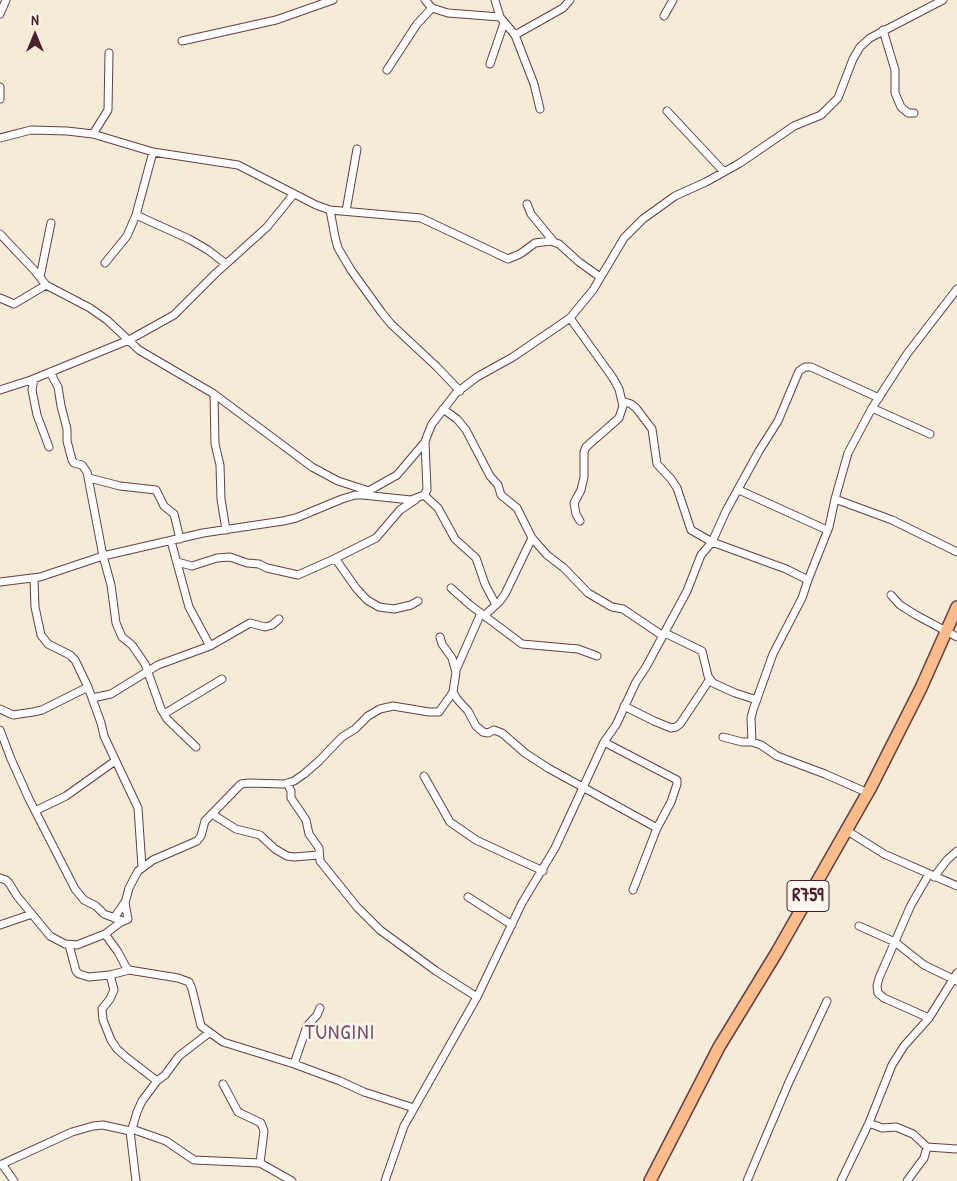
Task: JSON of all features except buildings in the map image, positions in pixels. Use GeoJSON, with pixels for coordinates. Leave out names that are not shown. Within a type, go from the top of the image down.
{"type":"FeatureCollection","features":[{"type":"Feature","properties":{"kind":"main road","name":"R759"},"geometry":{"type":"LineString","coordinates":[[650,1181],[719,1047],[777,952],[868,793],[921,688],[957,607]]}},
{"type":"Feature","properties":{"kind":"street"},"geometry":{"type":"LineString","coordinates":[[0,14],[6,0]]}},
{"type":"Feature","properties":{"kind":"street"},"geometry":{"type":"LineString","coordinates":[[182,41],[276,20],[333,0]]}},
{"type":"Feature","properties":{"kind":"street"},"geometry":{"type":"LineString","coordinates":[[425,0],[432,8],[448,13],[502,20]]}},
{"type":"Feature","properties":{"kind":"street"},"geometry":{"type":"LineString","coordinates":[[495,0],[502,20],[515,35],[534,84],[540,109]]}},
{"type":"Feature","properties":{"kind":"street"},"geometry":{"type":"LineString","coordinates":[[515,35],[563,8],[570,0]]}},
{"type":"Feature","properties":{"kind":"street"},"geometry":{"type":"LineString","coordinates":[[664,16],[673,0]]}},
{"type":"Feature","properties":{"kind":"street"},"geometry":{"type":"LineString","coordinates":[[0,582],[52,574],[102,556],[180,539],[283,522],[342,499],[366,493],[397,475],[425,442],[432,424],[460,390],[477,377],[513,357],[570,318],[581,306],[624,238],[643,219],[675,196],[724,172],[794,126],[820,115],[838,98],[847,73],[860,48],[870,38],[882,30],[944,0]]}},
{"type":"Feature","properties":{"kind":"street"},"geometry":{"type":"LineString","coordinates":[[387,70],[417,24],[432,8]]}},
{"type":"Feature","properties":{"kind":"street"},"geometry":{"type":"LineString","coordinates":[[490,64],[502,20]]}},
{"type":"Feature","properties":{"kind":"street"},"geometry":{"type":"LineString","coordinates":[[882,30],[895,70],[895,93],[901,107],[908,113],[914,113]]}},
{"type":"Feature","properties":{"kind":"street"},"geometry":{"type":"LineString","coordinates":[[93,134],[108,110],[109,53]]}},
{"type":"Feature","properties":{"kind":"street"},"geometry":{"type":"LineString","coordinates":[[0,87],[0,99]]}},
{"type":"Feature","properties":{"kind":"street"},"geometry":{"type":"LineString","coordinates":[[667,111],[724,172]]}},
{"type":"Feature","properties":{"kind":"street"},"geometry":{"type":"LineString","coordinates":[[0,138],[30,130],[67,131],[93,134],[154,152],[238,165],[293,195],[330,210],[421,218],[508,259],[520,254],[535,243],[551,241],[559,244],[578,262],[600,277]]}},
{"type":"Feature","properties":{"kind":"street"},"geometry":{"type":"LineString","coordinates":[[346,211],[357,149]]}},
{"type":"Feature","properties":{"kind":"street"},"geometry":{"type":"LineString","coordinates":[[105,263],[127,236],[136,215],[154,152]]}},
{"type":"Feature","properties":{"kind":"street"},"geometry":{"type":"LineString","coordinates":[[0,390],[34,380],[129,340],[174,315],[267,227],[293,195]]}},
{"type":"Feature","properties":{"kind":"street"},"geometry":{"type":"LineString","coordinates":[[526,204],[531,214],[554,242]]}},
{"type":"Feature","properties":{"kind":"street"},"geometry":{"type":"LineString","coordinates":[[330,210],[338,248],[376,306],[391,324],[460,390]]}},
{"type":"Feature","properties":{"kind":"street"},"geometry":{"type":"LineString","coordinates":[[136,215],[189,239],[208,250],[226,264]]}},
{"type":"Feature","properties":{"kind":"street"},"geometry":{"type":"LineString","coordinates":[[40,277],[52,223]]}},
{"type":"Feature","properties":{"kind":"street"},"geometry":{"type":"LineString","coordinates":[[0,234],[46,285],[90,308],[108,320],[139,350],[214,394],[312,467],[366,493],[402,499],[416,499]]}},
{"type":"Feature","properties":{"kind":"street"},"geometry":{"type":"LineString","coordinates":[[0,298],[14,304],[46,285]]}},
{"type":"Feature","properties":{"kind":"street"},"geometry":{"type":"LineString","coordinates":[[752,742],[751,718],[773,654],[802,598],[831,521],[848,453],[872,408],[908,354],[957,289]]}},
{"type":"Feature","properties":{"kind":"street"},"geometry":{"type":"LineString","coordinates":[[570,318],[619,389],[623,406],[619,418],[586,447],[584,452],[584,477],[581,490],[574,502],[576,514],[580,520]]}},
{"type":"Feature","properties":{"kind":"street"},"geometry":{"type":"LineString","coordinates":[[385,1181],[404,1126],[476,997],[522,903],[543,871],[604,742],[616,725],[636,682],[687,591],[697,561],[712,542],[726,510],[778,421],[798,372],[803,368],[811,367],[879,398]]}},
{"type":"Feature","properties":{"kind":"street"},"geometry":{"type":"LineString","coordinates":[[50,372],[58,387],[68,429],[68,441],[72,460],[85,467],[89,478],[102,556],[111,585],[116,623],[122,637],[138,652],[149,672],[164,714],[196,747]]}},
{"type":"Feature","properties":{"kind":"street"},"geometry":{"type":"LineString","coordinates":[[34,380],[32,390],[37,415],[48,447]]}},
{"type":"Feature","properties":{"kind":"street"},"geometry":{"type":"LineString","coordinates":[[21,384],[32,390]]}},
{"type":"Feature","properties":{"kind":"street"},"geometry":{"type":"LineString","coordinates":[[214,394],[215,444],[220,464],[221,499],[226,530]]}},
{"type":"Feature","properties":{"kind":"street"},"geometry":{"type":"LineString","coordinates":[[622,401],[636,408],[652,429],[657,464],[677,488],[690,529],[712,542],[786,569],[808,580]]}},
{"type":"Feature","properties":{"kind":"street"},"geometry":{"type":"LineString","coordinates":[[872,408],[930,434]]}},
{"type":"Feature","properties":{"kind":"street"},"geometry":{"type":"LineString","coordinates":[[443,409],[458,419],[466,430],[490,476],[498,485],[502,495],[516,508],[532,538],[588,593],[612,607],[623,609],[664,634],[702,651],[710,679],[718,686],[757,700]]}},
{"type":"Feature","properties":{"kind":"street"},"geometry":{"type":"LineString","coordinates":[[177,562],[192,566],[216,558],[230,557],[247,563],[259,564],[267,568],[298,574],[334,560],[376,538],[400,510],[424,496],[427,490],[425,442]]}},
{"type":"Feature","properties":{"kind":"street"},"geometry":{"type":"LineString","coordinates":[[89,478],[120,486],[156,490],[164,506],[174,514],[180,539]]}},
{"type":"Feature","properties":{"kind":"street"},"geometry":{"type":"LineString","coordinates":[[739,490],[827,530]]}},
{"type":"Feature","properties":{"kind":"street"},"geometry":{"type":"LineString","coordinates":[[424,496],[438,508],[455,539],[476,558],[485,584],[496,604]]}},
{"type":"Feature","properties":{"kind":"street"},"geometry":{"type":"LineString","coordinates":[[835,499],[892,520],[957,552]]}},
{"type":"Feature","properties":{"kind":"street"},"geometry":{"type":"LineString","coordinates":[[114,918],[125,901],[134,876],[142,867],[153,860],[197,841],[201,836],[205,822],[243,783],[287,783],[304,774],[342,737],[368,716],[380,710],[393,706],[438,712],[453,692],[456,670],[483,614],[505,594],[532,538]]}},
{"type":"Feature","properties":{"kind":"street"},"geometry":{"type":"LineString","coordinates":[[171,541],[189,606],[210,646]]}},
{"type":"Feature","properties":{"kind":"street"},"geometry":{"type":"LineString","coordinates":[[334,560],[337,561],[366,600],[379,607],[394,609],[418,601]]}},
{"type":"Feature","properties":{"kind":"street"},"geometry":{"type":"LineString","coordinates":[[34,578],[35,607],[44,640],[72,657],[88,687],[104,736],[139,811],[142,867]]}},
{"type":"Feature","properties":{"kind":"street"},"geometry":{"type":"LineString","coordinates":[[451,588],[522,644],[578,649],[597,656]]}},
{"type":"Feature","properties":{"kind":"street"},"geometry":{"type":"LineString","coordinates":[[891,595],[900,605],[957,636]]}},
{"type":"Feature","properties":{"kind":"street"},"geometry":{"type":"LineString","coordinates":[[92,698],[111,694],[158,665],[210,646],[250,623],[265,627],[272,625],[279,619]]}},
{"type":"Feature","properties":{"kind":"street"},"geometry":{"type":"LineString","coordinates":[[440,637],[442,644],[452,658],[456,670]]}},
{"type":"Feature","properties":{"kind":"street"},"geometry":{"type":"LineString","coordinates":[[164,714],[222,679]]}},
{"type":"Feature","properties":{"kind":"street"},"geometry":{"type":"LineString","coordinates":[[624,706],[671,728],[676,727],[680,724],[710,679]]}},
{"type":"Feature","properties":{"kind":"street"},"geometry":{"type":"LineString","coordinates":[[0,709],[13,715],[33,712],[47,708],[88,687]]}},
{"type":"Feature","properties":{"kind":"street"},"geometry":{"type":"LineString","coordinates":[[453,692],[468,711],[476,726],[488,732],[494,730],[502,733],[536,760],[657,828]]}},
{"type":"Feature","properties":{"kind":"street"},"geometry":{"type":"LineString","coordinates":[[0,730],[35,811],[75,889],[84,900],[95,905],[104,914],[121,922]]}},
{"type":"Feature","properties":{"kind":"street"},"geometry":{"type":"LineString","coordinates":[[723,737],[742,742],[752,742],[788,761],[868,793]]}},
{"type":"Feature","properties":{"kind":"street"},"geometry":{"type":"LineString","coordinates":[[604,742],[677,780],[678,784],[657,828],[633,890]]}},
{"type":"Feature","properties":{"kind":"street"},"geometry":{"type":"LineString","coordinates":[[35,811],[66,796],[115,761]]}},
{"type":"Feature","properties":{"kind":"street"},"geometry":{"type":"LineString","coordinates":[[424,776],[450,822],[476,840],[543,871]]}},
{"type":"Feature","properties":{"kind":"street"},"geometry":{"type":"LineString","coordinates":[[287,783],[291,791],[291,798],[306,820],[309,834],[319,848],[320,861],[330,876],[369,921],[436,971],[476,997]]}},
{"type":"Feature","properties":{"kind":"street"},"geometry":{"type":"LineString","coordinates":[[212,814],[236,829],[260,835],[275,849],[287,856],[319,855]]}},
{"type":"Feature","properties":{"kind":"street"},"geometry":{"type":"LineString","coordinates":[[846,830],[884,854],[957,886]]}},
{"type":"Feature","properties":{"kind":"street"},"geometry":{"type":"LineString","coordinates":[[929,1018],[884,998],[878,993],[877,986],[915,897],[932,875],[957,851]]}},
{"type":"Feature","properties":{"kind":"street"},"geometry":{"type":"LineString","coordinates":[[0,878],[9,883],[50,936],[69,945],[76,945],[105,934],[128,919],[125,901]]}},
{"type":"Feature","properties":{"kind":"street"},"geometry":{"type":"LineString","coordinates":[[468,898],[512,925]]}},
{"type":"Feature","properties":{"kind":"street"},"geometry":{"type":"LineString","coordinates":[[0,925],[32,914]]}},
{"type":"Feature","properties":{"kind":"street"},"geometry":{"type":"LineString","coordinates":[[841,1181],[869,1123],[892,1065],[904,1046],[929,1018],[956,978],[924,965],[895,942],[859,926]]}},
{"type":"Feature","properties":{"kind":"street"},"geometry":{"type":"LineString","coordinates":[[105,934],[129,970]]}},
{"type":"Feature","properties":{"kind":"street"},"geometry":{"type":"LineString","coordinates":[[69,945],[77,974],[89,976],[110,975],[129,970],[178,978],[189,982],[200,1024],[209,1033],[230,1044],[340,1080],[364,1092],[414,1108]]}},
{"type":"Feature","properties":{"kind":"street"},"geometry":{"type":"LineString","coordinates":[[110,975],[114,990],[102,1009],[111,1040],[117,1049],[157,1081]]}},
{"type":"Feature","properties":{"kind":"street"},"geometry":{"type":"LineString","coordinates":[[747,1181],[789,1082],[828,1001]]}},
{"type":"Feature","properties":{"kind":"street"},"geometry":{"type":"LineString","coordinates":[[294,1064],[307,1026],[317,1015],[320,1008]]}},
{"type":"Feature","properties":{"kind":"street"},"geometry":{"type":"LineString","coordinates":[[136,1181],[131,1130],[142,1101],[179,1056],[209,1033]]}},
{"type":"Feature","properties":{"kind":"street"},"geometry":{"type":"LineString","coordinates":[[223,1084],[238,1112],[261,1122],[264,1131],[260,1164]]}},
{"type":"Feature","properties":{"kind":"street"},"geometry":{"type":"LineString","coordinates":[[869,1123],[882,1128],[896,1127],[913,1134],[927,1147],[957,1150]]}},
{"type":"Feature","properties":{"kind":"street"},"geometry":{"type":"LineString","coordinates":[[14,1181],[1,1165],[72,1132],[104,1125],[131,1130],[166,1141],[194,1160],[260,1164],[279,1178],[292,1181]]}},
{"type":"Feature","properties":{"kind":"street"},"geometry":{"type":"LineString","coordinates":[[907,1181],[924,1158],[927,1147]]}},
{"type":"Feature","properties":{"kind":"district","name":"TUNGINI"},"geometry":{"type":"Point","coordinates":[340,1033]}}]}
